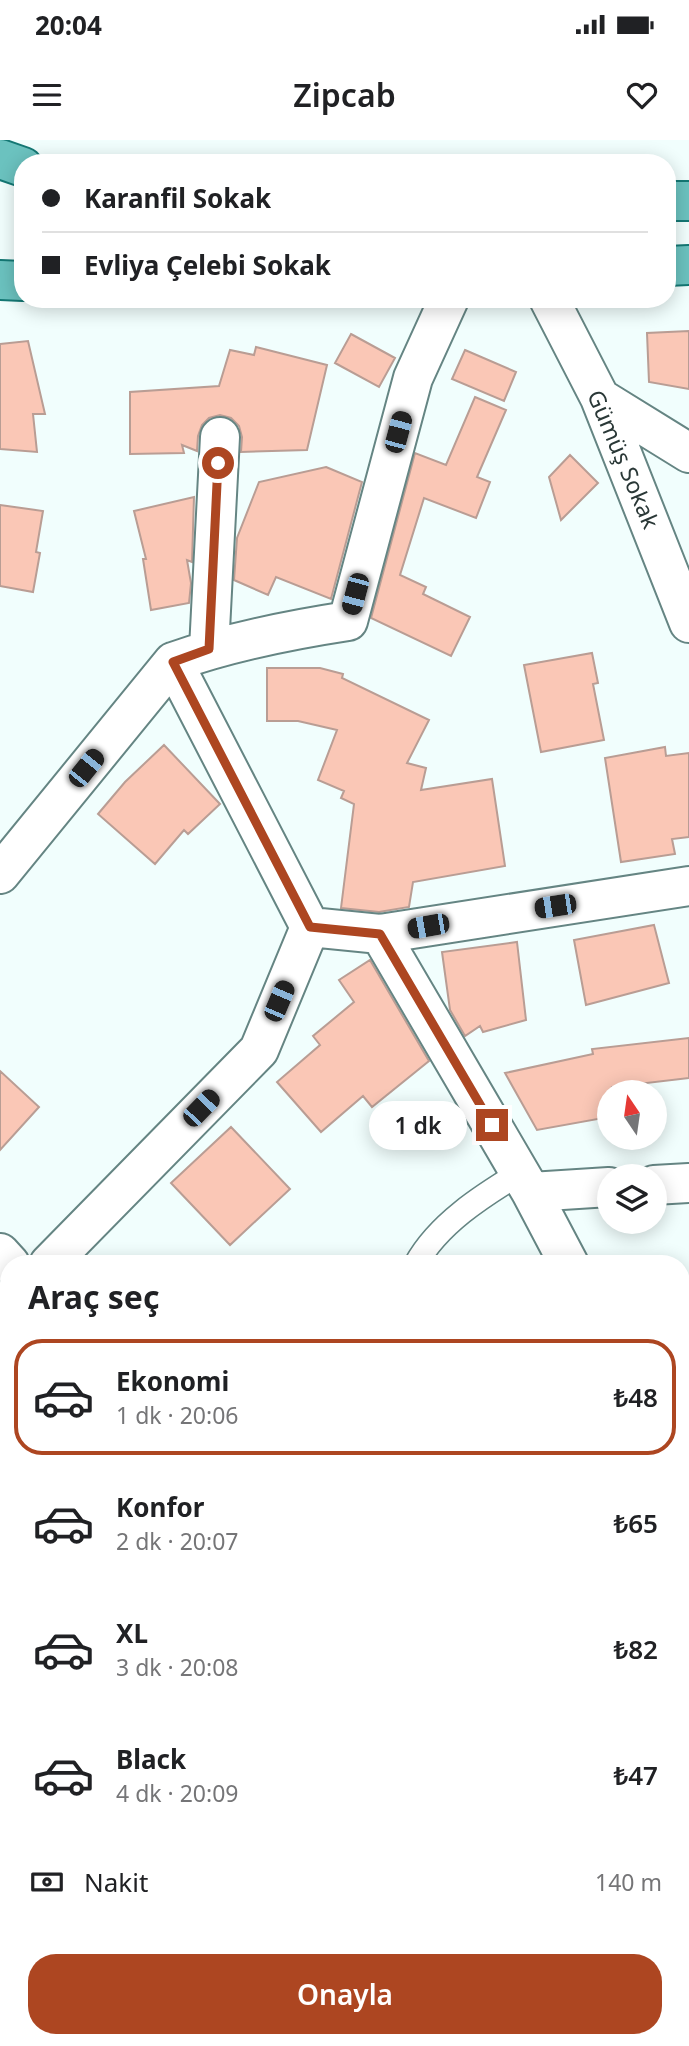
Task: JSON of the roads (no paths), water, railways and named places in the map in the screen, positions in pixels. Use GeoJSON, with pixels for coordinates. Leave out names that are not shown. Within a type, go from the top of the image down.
{"type":"FeatureCollection","features":[{"type":"Feature","properties":{"kind":"street"},"geometry":{"type":"LineString","coordinates":[[0,874],[173,662],[209,649],[348,621],[412,378],[445,308]]}},
{"type":"Feature","properties":{"kind":"street","name":"Gümüş Sokak"},"geometry":{"type":"LineString","coordinates":[[554,308],[600,398],[689,623]]}},
{"type":"Feature","properties":{"kind":"street"},"geometry":{"type":"LineString","coordinates":[[600,398],[689,453]]}},
{"type":"Feature","properties":{"kind":"street"},"geometry":{"type":"LineString","coordinates":[[209,649],[220,437]]}},
{"type":"Feature","properties":{"kind":"street"},"geometry":{"type":"LineString","coordinates":[[58,1255],[259,1050],[310,927],[173,662]]}},
{"type":"Feature","properties":{"kind":"street"},"geometry":{"type":"LineString","coordinates":[[310,927],[380,934],[689,886]]}},
{"type":"Feature","properties":{"kind":"street"},"geometry":{"type":"LineString","coordinates":[[380,934],[525,1182],[564,1255]]}},
{"type":"Feature","properties":{"kind":"street"},"geometry":{"type":"LineString","coordinates":[[525,1182],[597,1186]]}},
{"type":"Feature","properties":{"kind":"street"},"geometry":{"type":"LineString","coordinates":[[667,1184],[689,1183]]}},
{"type":"Feature","properties":{"kind":"lane"},"geometry":{"type":"LineString","coordinates":[[421,1255],[462,1213],[490,1191],[525,1182]]}}]}
